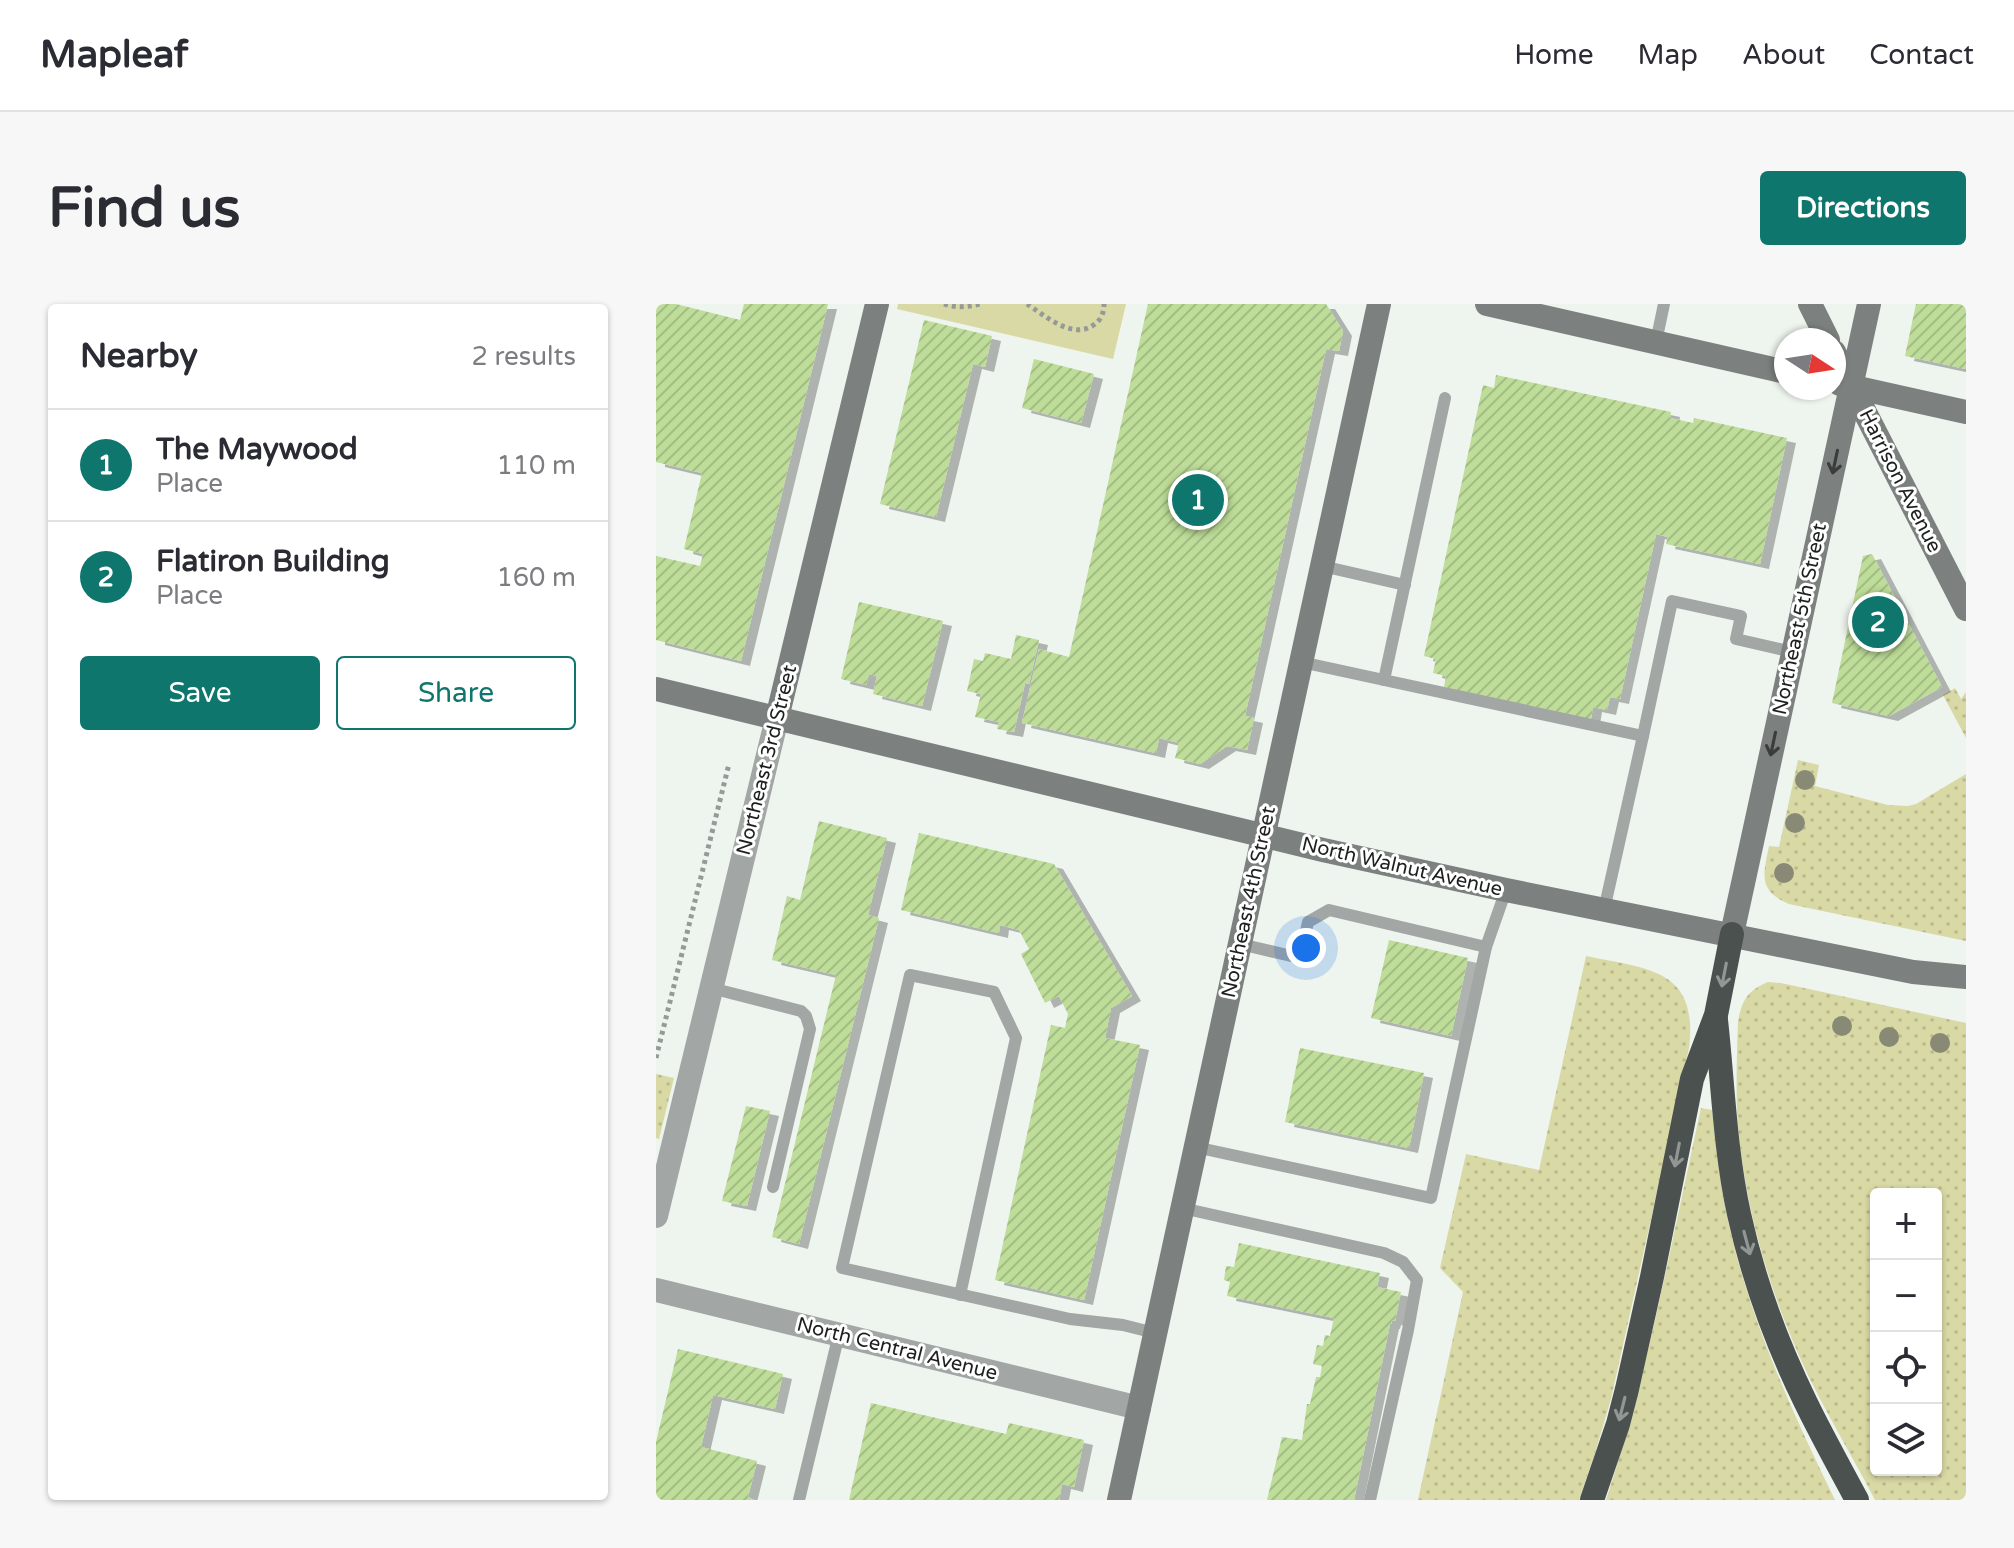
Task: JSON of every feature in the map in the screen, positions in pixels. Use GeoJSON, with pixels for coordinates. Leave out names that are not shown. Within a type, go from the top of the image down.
{"type":"FeatureCollection","features":[{"type":"Feature","properties":{"kind":"highway"},"geometry":{"type":"LineString","coordinates":[[1592,1500],[1618,1424],[1638,1345],[1692,1079],[1716,1015],[1732,934]]}},
{"type":"Feature","properties":{"kind":"highway"},"geometry":{"type":"LineString","coordinates":[[1716,1015],[1728,1151],[1739,1213],[1757,1280],[1805,1401],[1857,1500]]}},
{"type":"Feature","properties":{"kind":"street","name":"Northeast 3rd Street"},"geometry":{"type":"LineString","coordinates":[[656,1216],[877,304]]}},
{"type":"Feature","properties":{"kind":"street","name":"Northeast 4th Street"},"geometry":{"type":"LineString","coordinates":[[1119,1500],[1379,304]]}},
{"type":"Feature","properties":{"kind":"street"},"geometry":{"type":"LineString","coordinates":[[1487,304],[1774,369]]}},
{"type":"Feature","properties":{"kind":"street"},"geometry":{"type":"LineString","coordinates":[[1810,304],[1822,328]]}},
{"type":"Feature","properties":{"kind":"street","name":"Northeast 5th Street"},"geometry":{"type":"LineString","coordinates":[[1846,375],[1869,304]]}},
{"type":"Feature","properties":{"kind":"street"},"geometry":{"type":"LineString","coordinates":[[1846,385],[1966,412]]}},
{"type":"Feature","properties":{"kind":"street","name":"Harrison Avenue"},"geometry":{"type":"LineString","coordinates":[[1846,389],[1966,609]]}},
{"type":"Feature","properties":{"kind":"street","name":"Northeast 5th Street"},"geometry":{"type":"LineString","coordinates":[[1732,934],[1793,652],[1840,400]]}},
{"type":"Feature","properties":{"kind":"street","name":"North Walnut Avenue"},"geometry":{"type":"LineString","coordinates":[[656,689],[1263,836],[1506,890],[1913,972],[1966,977]]}},
{"type":"Feature","properties":{"kind":"street","name":"North Central Avenue"},"geometry":{"type":"LineString","coordinates":[[656,1290],[1139,1408]]}},
{"type":"Feature","properties":{"kind":"lane"},"geometry":{"type":"LineString","coordinates":[[1656,342],[1664,304]]}},
{"type":"Feature","properties":{"kind":"lane"},"geometry":{"type":"LineString","coordinates":[[1384,680],[1445,398]]}},
{"type":"Feature","properties":{"kind":"lane"},"geometry":{"type":"LineString","coordinates":[[1322,566],[1405,585]]}},
{"type":"Feature","properties":{"kind":"lane"},"geometry":{"type":"LineString","coordinates":[[1604,910],[1672,601],[1741,616],[1736,639],[1793,652]]}},
{"type":"Feature","properties":{"kind":"lane"},"geometry":{"type":"LineString","coordinates":[[1301,662],[1643,736]]}},
{"type":"Feature","properties":{"kind":"lane"},"geometry":{"type":"LineString","coordinates":[[1195,1147],[1431,1198],[1486,947],[1506,890]]}},
{"type":"Feature","properties":{"kind":"lane"},"geometry":{"type":"LineString","coordinates":[[1240,944],[1300,958],[1308,922],[1329,910],[1486,947]]}},
{"type":"Feature","properties":{"kind":"lane"},"geometry":{"type":"LineString","coordinates":[[960,1295],[1016,1038],[994,992],[910,975],[842,1268],[960,1295],[1070,1319],[1123,1325],[1155,1333]]}},
{"type":"Feature","properties":{"kind":"lane"},"geometry":{"type":"LineString","coordinates":[[711,988],[801,1011],[806,1016],[810,1029],[773,1187]]}},
{"type":"Feature","properties":{"kind":"lane"},"geometry":{"type":"LineString","coordinates":[[1182,1208],[1384,1253],[1403,1262],[1417,1280],[1370,1500]]}},
{"type":"Feature","properties":{"kind":"lane"},"geometry":{"type":"LineString","coordinates":[[799,1500],[839,1334]]}},
{"type":"Feature","properties":{"kind":"path"},"geometry":{"type":"LineString","coordinates":[[944,304],[952,307],[980,304]]}},
{"type":"Feature","properties":{"kind":"path"},"geometry":{"type":"LineString","coordinates":[[1027,304],[1063,326],[1076,330],[1090,328],[1099,321],[1105,310],[1104,304]]}},
{"type":"Feature","properties":{"kind":"path"},"geometry":{"type":"LineString","coordinates":[[656,1058],[729,764]]}},
{"type":"Feature","properties":{"kind":"green space"},"geometry":{"type":"Polygon","coordinates":[[[898,304],[1126,304],[1113,359],[897,309],[898,304]]]}},
{"type":"Feature","properties":{"kind":"green space"},"geometry":{"type":"Polygon","coordinates":[[[1955,688],[1961,699],[1966,692],[1966,738],[1943,695],[1955,688]]]}},
{"type":"Feature","properties":{"kind":"green space"},"geometry":{"type":"Polygon","coordinates":[[[1798,760],[1819,765],[1815,786],[1888,805],[1916,804],[1966,774],[1966,941],[1789,904],[1772,894],[1765,881],[1767,856],[1769,846],[1779,847],[1798,760]]]}},
{"type":"Feature","properties":{"kind":"green space"},"geometry":{"type":"Polygon","coordinates":[[[1586,956],[1648,970],[1664,977],[1677,987],[1686,1002],[1690,1022],[1689,1048],[1611,1399],[1595,1453],[1579,1500],[1418,1500],[1463,1292],[1440,1268],[1466,1154],[1539,1170],[1586,956]]]}},
{"type":"Feature","properties":{"kind":"green space"},"geometry":{"type":"Polygon","coordinates":[[[1768,982],[1781,983],[1966,1023],[1966,1500],[1875,1500],[1798,1354],[1770,1279],[1754,1225],[1743,1169],[1737,1113],[1738,1022],[1741,1008],[1750,993],[1768,982]]]}},
{"type":"Feature","properties":{"kind":"green space"},"geometry":{"type":"Polygon","coordinates":[[[656,1074],[674,1078],[659,1139],[656,1138],[656,1074]]]}},
{"type":"Feature","properties":{"kind":"green space"},"geometry":{"type":"Polygon","coordinates":[[[1701,1108],[1712,1110],[1726,1211],[1749,1297],[1788,1400],[1835,1500],[1606,1500],[1647,1354],[1701,1108]]]}},
{"type":"Feature","properties":{"kind":"building"},"geometry":{"type":"Polygon","coordinates":[[[656,304],[676,304],[740,320],[744,304],[828,304],[741,661],[656,640],[656,556],[700,566],[703,554],[684,549],[702,473],[656,462],[656,304]]]}},
{"type":"Feature","properties":{"kind":"building"},"geometry":{"type":"Polygon","coordinates":[[[1148,304],[1326,304],[1343,331],[1339,351],[1326,349],[1245,716],[1254,718],[1247,750],[1227,746],[1200,764],[1175,758],[1179,743],[1159,738],[1156,753],[1022,723],[1039,649],[1069,657],[1148,304]]]}},
{"type":"Feature","properties":{"kind":"building"},"geometry":{"type":"Polygon","coordinates":[[[1916,304],[1966,304],[1966,369],[1905,356],[1916,304]]]}},
{"type":"Feature","properties":{"kind":"building"},"geometry":{"type":"Polygon","coordinates":[[[924,320],[992,336],[985,367],[973,364],[936,517],[880,504],[924,320]]]}},
{"type":"Feature","properties":{"kind":"building"},"geometry":{"type":"Polygon","coordinates":[[[1034,359],[1094,374],[1081,423],[1022,408],[1034,359]]]}},
{"type":"Feature","properties":{"kind":"building"},"geometry":{"type":"Polygon","coordinates":[[[1496,375],[1671,412],[1670,418],[1693,423],[1694,418],[1787,438],[1760,564],[1666,544],[1668,537],[1656,534],[1620,699],[1610,697],[1607,710],[1593,707],[1591,719],[1444,687],[1446,676],[1433,673],[1436,659],[1424,656],[1483,385],[1494,388],[1496,375]]]}},
{"type":"Feature","properties":{"kind":"building"},"geometry":{"type":"Polygon","coordinates":[[[1872,554],[1942,687],[1889,716],[1832,703],[1863,556],[1872,554]]]}},
{"type":"Feature","properties":{"kind":"building"},"geometry":{"type":"Polygon","coordinates":[[[859,602],[943,621],[922,706],[873,694],[877,676],[869,674],[866,685],[841,679],[859,602]]]}},
{"type":"Feature","properties":{"kind":"building"},"geometry":{"type":"Polygon","coordinates":[[[1016,635],[1039,640],[1014,732],[997,729],[999,722],[975,717],[981,694],[967,691],[974,659],[983,661],[985,653],[1011,659],[1016,635]]]}},
{"type":"Feature","properties":{"kind":"building"},"geometry":{"type":"Polygon","coordinates":[[[819,821],[887,838],[868,915],[879,918],[799,1244],[772,1237],[836,975],[772,960],[787,896],[800,900],[819,821]]]}},
{"type":"Feature","properties":{"kind":"building"},"geometry":{"type":"Polygon","coordinates":[[[919,833],[1054,864],[1132,996],[1111,1008],[1105,1038],[1140,1045],[1084,1300],[995,1280],[1051,1025],[1065,1028],[1068,1014],[1059,996],[1045,1003],[1021,954],[1029,949],[1019,930],[1000,925],[999,933],[901,910],[919,833]]]}},
{"type":"Feature","properties":{"kind":"building"},"geometry":{"type":"Polygon","coordinates":[[[1389,940],[1468,958],[1451,1036],[1371,1018],[1389,940]]]}},
{"type":"Feature","properties":{"kind":"building"},"geometry":{"type":"Polygon","coordinates":[[[1300,1048],[1424,1073],[1409,1148],[1285,1122],[1300,1048]]]}},
{"type":"Feature","properties":{"kind":"building"},"geometry":{"type":"Polygon","coordinates":[[[746,1106],[770,1111],[747,1206],[722,1201],[746,1106]]]}},
{"type":"Feature","properties":{"kind":"building"},"geometry":{"type":"Polygon","coordinates":[[[1239,1243],[1380,1273],[1377,1287],[1401,1292],[1395,1321],[1392,1320],[1390,1324],[1354,1500],[1267,1500],[1282,1437],[1302,1440],[1307,1404],[1310,1404],[1316,1377],[1320,1377],[1322,1366],[1313,1364],[1317,1345],[1323,1346],[1325,1335],[1330,1336],[1334,1318],[1227,1296],[1230,1282],[1224,1280],[1226,1266],[1234,1267],[1239,1243]]]}},
{"type":"Feature","properties":{"kind":"building"},"geometry":{"type":"Polygon","coordinates":[[[678,1349],[783,1374],[775,1409],[713,1395],[701,1447],[757,1461],[748,1497],[754,1500],[656,1500],[656,1442],[678,1349]]]}},
{"type":"Feature","properties":{"kind":"building"},"geometry":{"type":"Polygon","coordinates":[[[871,1403],[1006,1434],[1009,1423],[1084,1440],[1074,1487],[1062,1484],[1059,1500],[849,1500],[871,1403]]]}},
{"type":"Feature","properties":{"kind":"place","name":"The Maywood"},"geometry":{"type":"Point","coordinates":[1198,500]}},
{"type":"Feature","properties":{"kind":"place","name":"Flatiron Building"},"geometry":{"type":"Point","coordinates":[1878,622]}}]}
